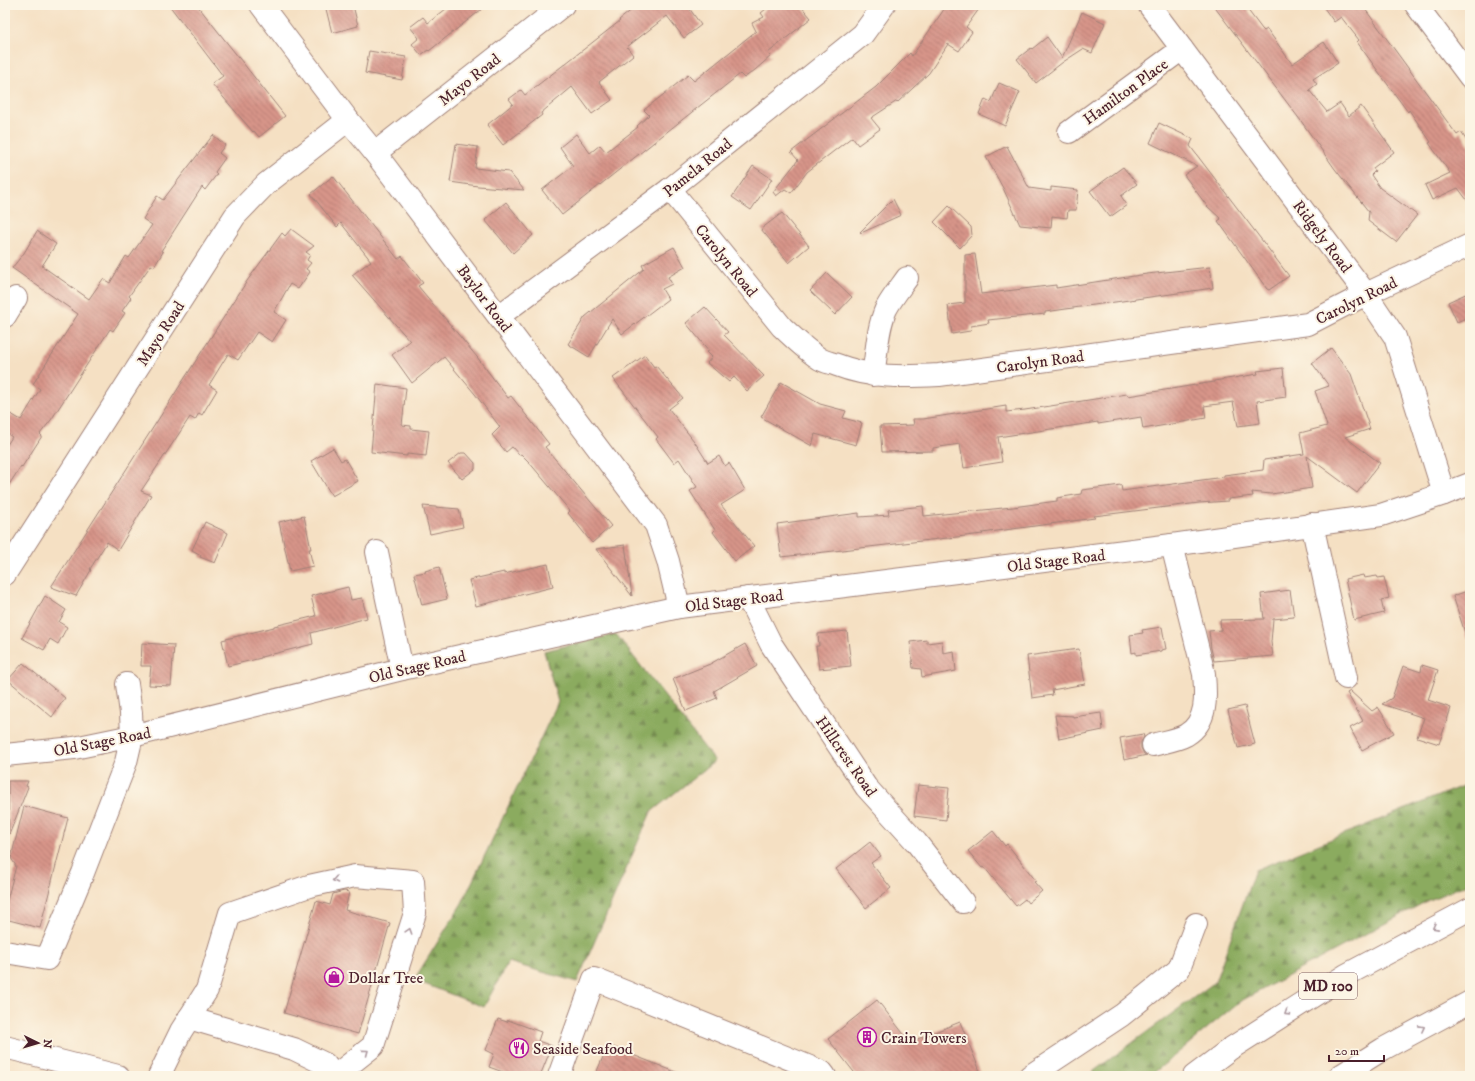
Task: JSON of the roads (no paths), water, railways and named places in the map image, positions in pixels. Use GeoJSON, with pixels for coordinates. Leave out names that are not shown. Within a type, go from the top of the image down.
{"type":"FeatureCollection","features":[{"type":"Feature","properties":{"kind":"main road","name":"Baylor Road"},"geometry":{"type":"LineString","coordinates":[[261,5],[499,316],[656,525],[668,561],[679,606]]}},
{"type":"Feature","properties":{"kind":"main road","name":"Mayo Road"},"geometry":{"type":"LineString","coordinates":[[375,153],[563,5]]}},
{"type":"Feature","properties":{"kind":"main road","name":"Pamela Road"},"geometry":{"type":"LineString","coordinates":[[499,316],[670,189],[863,34],[884,5]]}},
{"type":"Feature","properties":{"kind":"main road","name":"Ridgely Road"},"geometry":{"type":"LineString","coordinates":[[1149,5],[1366,294],[1395,337],[1444,494]]}},
{"type":"Feature","properties":{"kind":"main road"},"geometry":{"type":"LineString","coordinates":[[1416,5],[1470,77]]}},
{"type":"Feature","properties":{"kind":"main road","name":"Hamilton Place"},"geometry":{"type":"LineString","coordinates":[[1069,132],[1182,50]]}},
{"type":"Feature","properties":{"kind":"main road","name":"Mayo Road"},"geometry":{"type":"LineString","coordinates":[[5,574],[235,216],[266,184],[348,120]]}},
{"type":"Feature","properties":{"kind":"main road","name":"Carolyn Road"},"geometry":{"type":"LineString","coordinates":[[670,189],[782,327],[802,346],[822,359],[846,369],[873,374],[904,377],[939,376],[1308,324],[1366,294],[1470,246]]}},
{"type":"Feature","properties":{"kind":"main road"},"geometry":{"type":"LineString","coordinates":[[873,374],[880,328],[886,310],[894,294],[907,278]]}},
{"type":"Feature","properties":{"kind":"main road"},"geometry":{"type":"LineString","coordinates":[[5,316],[16,298]]}},
{"type":"Feature","properties":{"kind":"main road","name":"Old Stage Road"},"geometry":{"type":"LineString","coordinates":[[5,755],[74,748],[132,736],[402,669],[679,606],[1172,545],[1381,515],[1470,484]]}},
{"type":"Feature","properties":{"kind":"main road"},"geometry":{"type":"LineString","coordinates":[[1312,524],[1346,678]]}},
{"type":"Feature","properties":{"kind":"main road"},"geometry":{"type":"LineString","coordinates":[[1153,745],[1185,735],[1195,727],[1203,712],[1206,695],[1204,674],[1172,545]]}},
{"type":"Feature","properties":{"kind":"main road"},"geometry":{"type":"LineString","coordinates":[[377,552],[402,669]]}},
{"type":"Feature","properties":{"kind":"main road","name":"Hillcrest Road"},"geometry":{"type":"LineString","coordinates":[[748,598],[771,644],[866,787],[916,842],[963,902]]}},
{"type":"Feature","properties":{"kind":"main road"},"geometry":{"type":"LineString","coordinates":[[5,952],[47,959],[86,866],[126,762],[132,736],[131,713],[127,684]]}},
{"type":"Feature","properties":{"kind":"main road"},"geometry":{"type":"LineString","coordinates":[[159,1076],[189,1018],[206,990],[230,913],[308,886],[355,876],[413,881],[415,913],[373,1046],[335,1076],[325,1064],[294,1049],[189,1018]]}},
{"type":"Feature","properties":{"kind":"main road","name":"MD 100"},"geometry":{"type":"LineString","coordinates":[[1194,1076],[1230,1049],[1346,975],[1470,909]]}},
{"type":"Feature","properties":{"kind":"main road"},"geometry":{"type":"LineString","coordinates":[[1030,1076],[1122,1015],[1180,969],[1196,924]]}},
{"type":"Feature","properties":{"kind":"main road"},"geometry":{"type":"LineString","coordinates":[[558,1076],[594,980],[822,1072],[825,1076]]}},
{"type":"Feature","properties":{"kind":"main road"},"geometry":{"type":"LineString","coordinates":[[1340,1076],[1383,1049],[1470,1002]]}},
{"type":"Feature","properties":{"kind":"main road"},"geometry":{"type":"LineString","coordinates":[[5,1047],[118,1076]]}},
{"type":"Feature","properties":{"kind":"place","name":"Dollar Tree"},"geometry":{"type":"Point","coordinates":[334,977]}},
{"type":"Feature","properties":{"kind":"place","name":"Crain Towers"},"geometry":{"type":"Point","coordinates":[867,1037]}},
{"type":"Feature","properties":{"kind":"place","name":"Seaside Seafood"},"geometry":{"type":"Point","coordinates":[519,1048]}}]}
